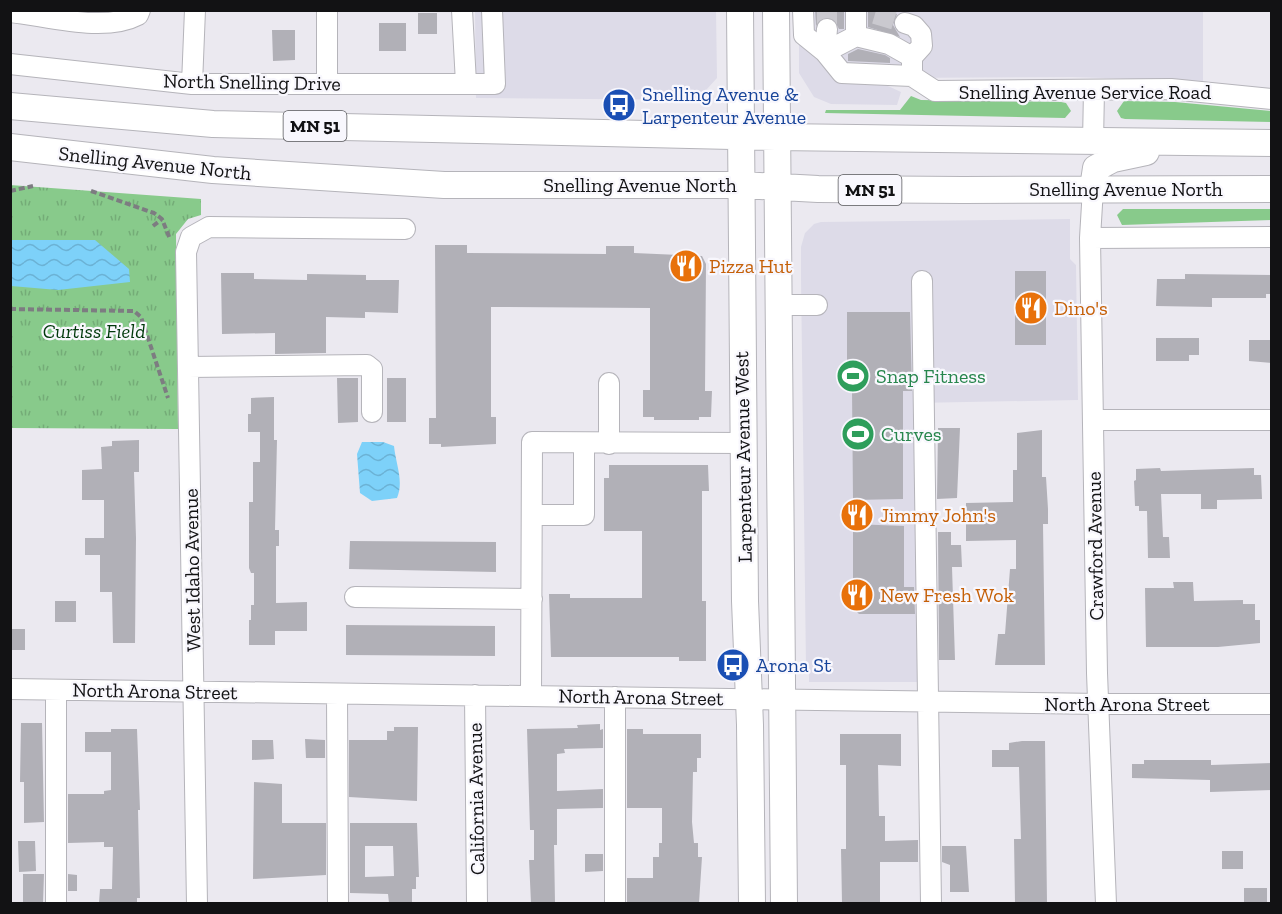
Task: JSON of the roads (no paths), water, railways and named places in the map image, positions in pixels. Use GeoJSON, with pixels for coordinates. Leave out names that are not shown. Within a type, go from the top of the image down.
{"type":"FeatureCollection","features":[{"type":"Feature","properties":{"kind":"main road","name":"Larpenteur Avenue West"},"geometry":{"type":"LineString","coordinates":[[740,10],[743,443],[752,903]]}},
{"type":"Feature","properties":{"kind":"main road","name":"Larpenteur Avenue West"},"geometry":{"type":"LineString","coordinates":[[776,10],[784,903]]}},
{"type":"Feature","properties":{"kind":"main road","name":"MN 51"},"geometry":{"type":"LineString","coordinates":[[10,106],[213,124],[776,137],[1272,143]]}},
{"type":"Feature","properties":{"kind":"main road"},"geometry":{"type":"LineString","coordinates":[[1093,188],[1096,168],[1103,163],[1172,142]]}},
{"type":"Feature","properties":{"kind":"main road","name":"Snelling Avenue North"},"geometry":{"type":"LineString","coordinates":[[10,147],[213,170],[444,185],[741,185],[776,188],[952,190],[1272,189]]}},
{"type":"Feature","properties":{"kind":"street"},"geometry":{"type":"LineString","coordinates":[[10,12],[107,24],[125,22],[138,15],[140,10]]}},
{"type":"Feature","properties":{"kind":"street"},"geometry":{"type":"LineString","coordinates":[[192,84],[195,10]]}},
{"type":"Feature","properties":{"kind":"street"},"geometry":{"type":"LineString","coordinates":[[327,10],[327,83]]}},
{"type":"Feature","properties":{"kind":"street"},"geometry":{"type":"LineString","coordinates":[[462,10],[466,83]]}},
{"type":"Feature","properties":{"kind":"street","name":"North Snelling Drive"},"geometry":{"type":"LineString","coordinates":[[10,64],[192,84],[495,84],[492,10]]}},
{"type":"Feature","properties":{"kind":"street"},"geometry":{"type":"LineString","coordinates":[[803,10],[804,35],[825,52],[842,73],[912,67]]}},
{"type":"Feature","properties":{"kind":"street"},"geometry":{"type":"LineString","coordinates":[[825,52],[856,36],[867,12]]}},
{"type":"Feature","properties":{"kind":"street"},"geometry":{"type":"LineString","coordinates":[[905,22],[914,26],[921,34],[922,46],[912,67]]}},
{"type":"Feature","properties":{"kind":"street"},"geometry":{"type":"LineString","coordinates":[[825,52],[827,29]]}},
{"type":"Feature","properties":{"kind":"street"},"geometry":{"type":"LineString","coordinates":[[856,36],[889,44],[912,67]]}},
{"type":"Feature","properties":{"kind":"street","name":"Snelling Avenue Service Road"},"geometry":{"type":"LineString","coordinates":[[912,67],[935,91],[1187,90],[1272,99]]}},
{"type":"Feature","properties":{"kind":"street"},"geometry":{"type":"LineString","coordinates":[[1093,142],[1094,90]]}},
{"type":"Feature","properties":{"kind":"street","name":"Crawford Avenue"},"geometry":{"type":"LineString","coordinates":[[1093,188],[1090,238],[1093,420],[1106,903]]}},
{"type":"Feature","properties":{"kind":"street","name":"West Idaho Avenue"},"geometry":{"type":"LineString","coordinates":[[197,903],[186,252],[190,237],[209,227],[405,230]]}},
{"type":"Feature","properties":{"kind":"street"},"geometry":{"type":"LineString","coordinates":[[1090,238],[1272,237]]}},
{"type":"Feature","properties":{"kind":"street"},"geometry":{"type":"LineString","coordinates":[[922,281],[926,702],[929,727],[931,903]]}},
{"type":"Feature","properties":{"kind":"street"},"geometry":{"type":"LineString","coordinates":[[778,305],[817,305]]}},
{"type":"Feature","properties":{"kind":"street"},"geometry":{"type":"LineString","coordinates":[[188,367],[367,365],[372,369],[372,412]]}},
{"type":"Feature","properties":{"kind":"street"},"geometry":{"type":"LineString","coordinates":[[609,383],[609,444]]}},
{"type":"Feature","properties":{"kind":"street"},"geometry":{"type":"LineString","coordinates":[[1093,420],[1272,420]]}},
{"type":"Feature","properties":{"kind":"street"},"geometry":{"type":"LineString","coordinates":[[531,695],[532,442],[743,443]]}},
{"type":"Feature","properties":{"kind":"street"},"geometry":{"type":"LineString","coordinates":[[532,515],[584,515],[584,444]]}},
{"type":"Feature","properties":{"kind":"street"},"geometry":{"type":"LineString","coordinates":[[355,597],[532,599]]}},
{"type":"Feature","properties":{"kind":"street","name":"North Arona Street"},"geometry":{"type":"LineString","coordinates":[[10,689],[926,702],[1272,704]]}},
{"type":"Feature","properties":{"kind":"street"},"geometry":{"type":"LineString","coordinates":[[56,690],[56,903]]}},
{"type":"Feature","properties":{"kind":"street"},"geometry":{"type":"LineString","coordinates":[[337,694],[338,903]]}},
{"type":"Feature","properties":{"kind":"street","name":"California Avenue"},"geometry":{"type":"LineString","coordinates":[[475,695],[477,903]]}},
{"type":"Feature","properties":{"kind":"street"},"geometry":{"type":"LineString","coordinates":[[615,697],[615,903]]}},
{"type":"Feature","properties":{"kind":"water"},"geometry":{"type":"Polygon","coordinates":[[[10,240],[95,240],[129,269],[130,282],[58,290],[11,286],[10,240]]]}},
{"type":"Feature","properties":{"kind":"water"},"geometry":{"type":"Polygon","coordinates":[[[362,442],[383,442],[394,446],[400,479],[397,498],[372,501],[360,493],[357,454],[362,442]]]}},
{"type":"Feature","properties":{"kind":"tunnel"},"geometry":{"type":"LineString","coordinates":[[827,10],[827,29]]}},
{"type":"Feature","properties":{"kind":"tunnel"},"geometry":{"type":"LineString","coordinates":[[875,14],[905,23]]}},
{"type":"Feature","properties":{"kind":"place","name":"Snelling Avenue & Larpenteur Avenue"},"geometry":{"type":"Point","coordinates":[619,105]}},
{"type":"Feature","properties":{"kind":"place","name":"Pizza Hut"},"geometry":{"type":"Point","coordinates":[686,266]}},
{"type":"Feature","properties":{"kind":"place","name":"Dino's"},"geometry":{"type":"Point","coordinates":[1031,308]}},
{"type":"Feature","properties":{"kind":"place","name":"Snap Fitness"},"geometry":{"type":"Point","coordinates":[853,376]}},
{"type":"Feature","properties":{"kind":"place","name":"Curves"},"geometry":{"type":"Point","coordinates":[858,434]}},
{"type":"Feature","properties":{"kind":"place","name":"Jimmy John's"},"geometry":{"type":"Point","coordinates":[857,515]}},
{"type":"Feature","properties":{"kind":"place","name":"New Fresh Wok"},"geometry":{"type":"Point","coordinates":[857,595]}},
{"type":"Feature","properties":{"kind":"place","name":"Arona St"},"geometry":{"type":"Point","coordinates":[733,665]}},
{"type":"Feature","properties":{"kind":"park label","name":"Curtiss Field"},"geometry":{"type":"Point","coordinates":[94,331]}}]}
